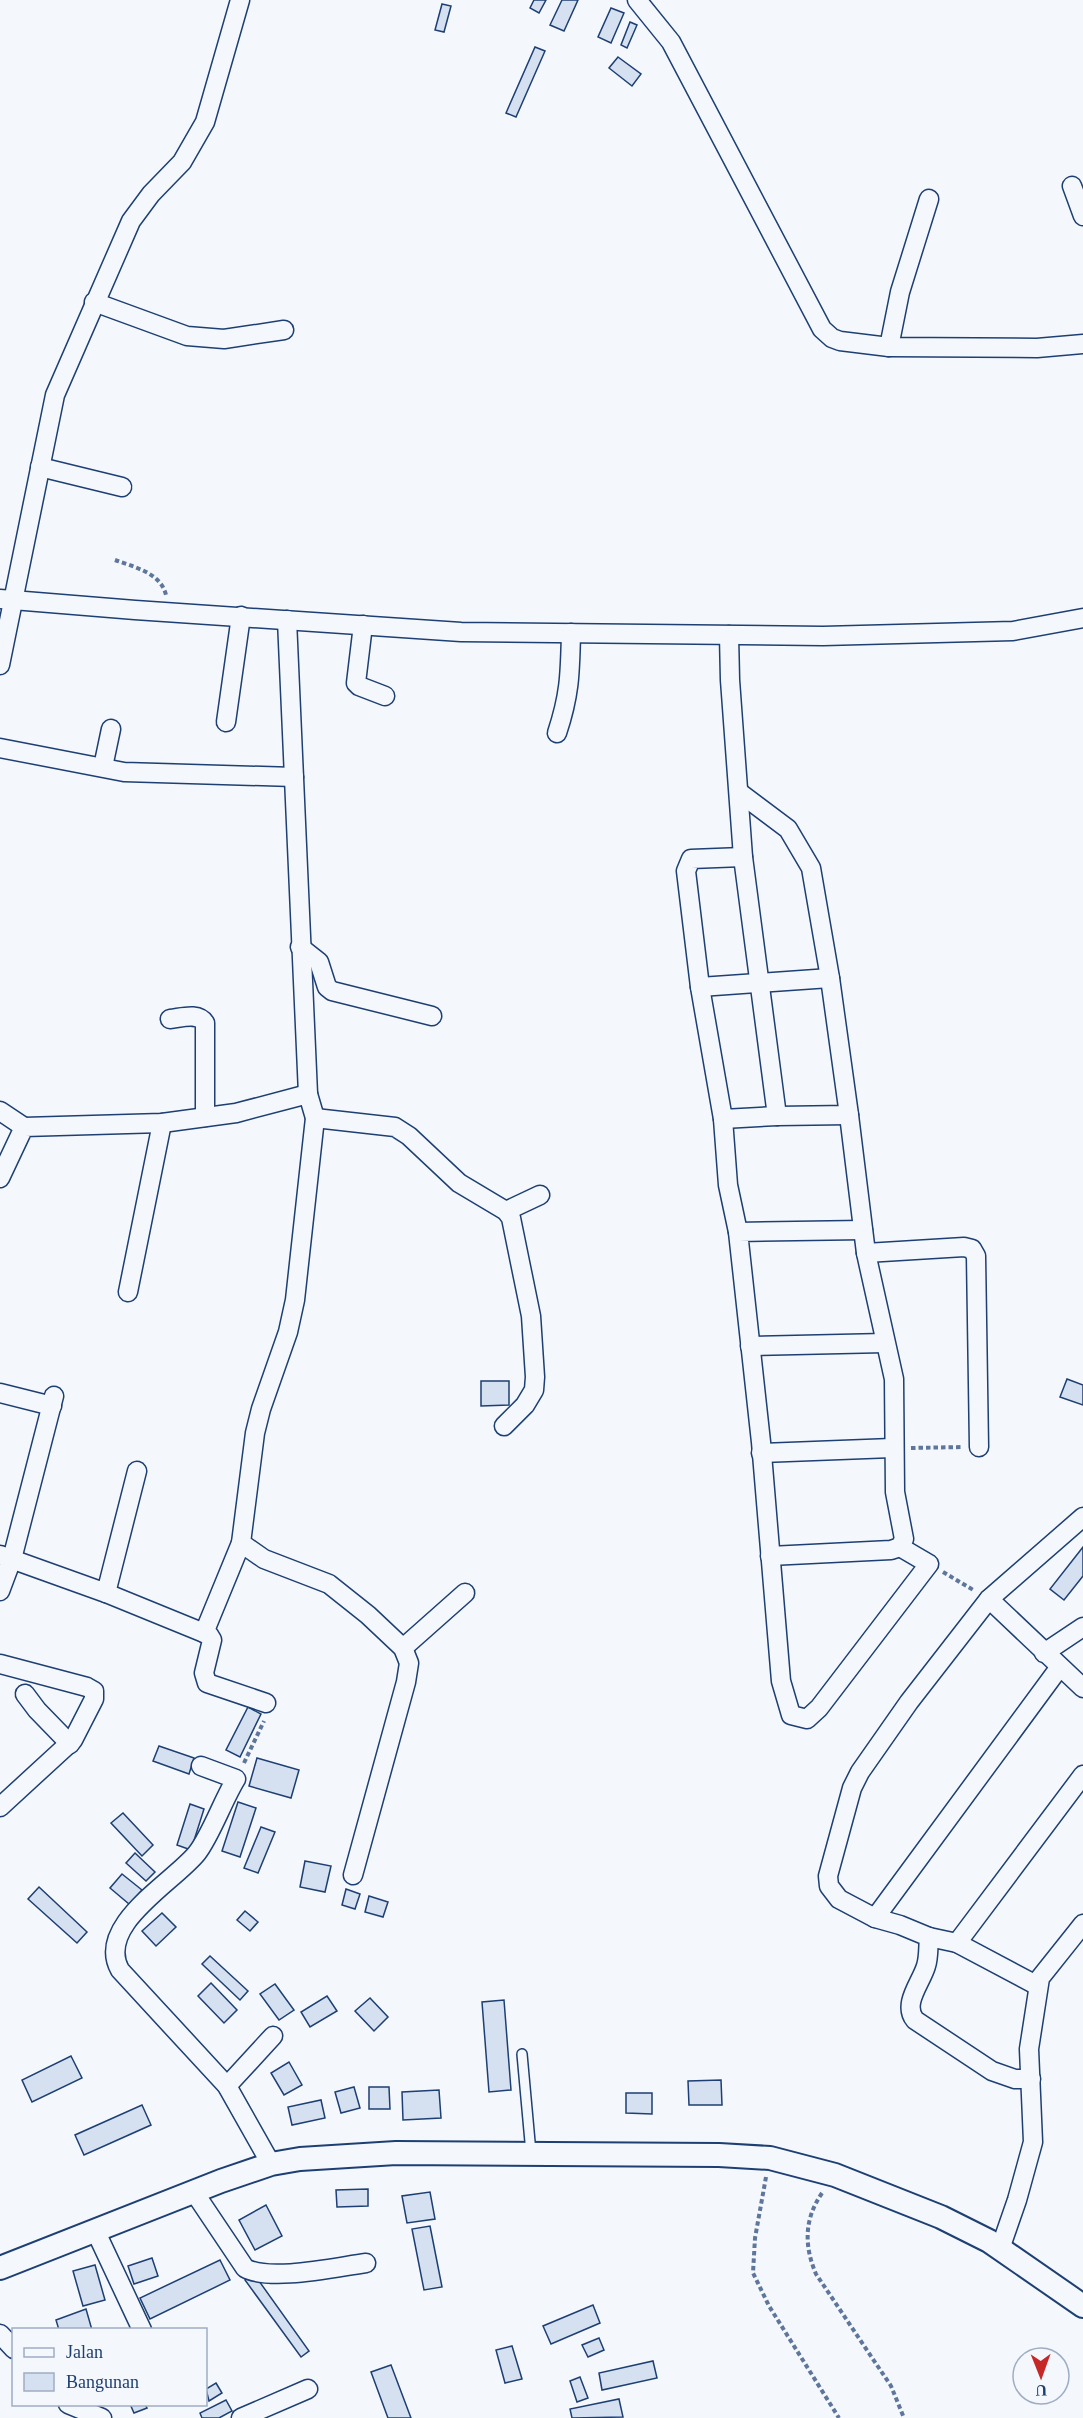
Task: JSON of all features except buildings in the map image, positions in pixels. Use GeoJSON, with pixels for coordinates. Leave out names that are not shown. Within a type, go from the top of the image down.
{"type":"FeatureCollection","features":[{"type":"Feature","properties":{"kind":"street"},"geometry":{"type":"LineString","coordinates":[[0,665],[7,599],[40,467],[55,395],[131,221],[151,194],[182,162],[205,123],[240,0]]}},
{"type":"Feature","properties":{"kind":"street"},"geometry":{"type":"LineString","coordinates":[[637,0],[671,42],[822,329],[832,338],[889,347],[1036,348],[1083,344]]}},
{"type":"Feature","properties":{"kind":"street"},"geometry":{"type":"LineString","coordinates":[[1072,186],[1083,216]]}},
{"type":"Feature","properties":{"kind":"street"},"geometry":{"type":"LineString","coordinates":[[889,347],[900,292],[929,199]]}},
{"type":"Feature","properties":{"kind":"street"},"geometry":{"type":"LineString","coordinates":[[94,302],[186,336],[224,339],[284,330]]}},
{"type":"Feature","properties":{"kind":"street"},"geometry":{"type":"LineString","coordinates":[[40,467],[122,487]]}},
{"type":"Feature","properties":{"kind":"street"},"geometry":{"type":"LineString","coordinates":[[7,599],[170,613],[461,632],[823,636],[1013,631],[1083,618]]}},
{"type":"Feature","properties":{"kind":"street"},"geometry":{"type":"LineString","coordinates":[[226,722],[241,616]]}},
{"type":"Feature","properties":{"kind":"street"},"geometry":{"type":"LineString","coordinates":[[204,1633],[241,1543],[255,1433],[288,1332],[295,1300],[315,1118],[309,1094],[300,947],[287,620]]}},
{"type":"Feature","properties":{"kind":"street"},"geometry":{"type":"LineString","coordinates":[[363,625],[356,683],[358,686],[385,696]]}},
{"type":"Feature","properties":{"kind":"street"},"geometry":{"type":"LineString","coordinates":[[557,733],[567,704],[570,683],[571,633]]}},
{"type":"Feature","properties":{"kind":"street"},"geometry":{"type":"LineString","coordinates":[[729,635],[730,680],[743,857],[777,1116]]}},
{"type":"Feature","properties":{"kind":"street"},"geometry":{"type":"LineString","coordinates":[[102,767],[111,729]]}},
{"type":"Feature","properties":{"kind":"street"},"geometry":{"type":"LineString","coordinates":[[0,748],[124,772],[294,777]]}},
{"type":"Feature","properties":{"kind":"street"},"geometry":{"type":"LineString","coordinates":[[740,793],[788,829],[811,868],[830,978],[866,1253],[894,1379],[892,1448],[895,1492],[904,1539],[900,1547],[891,1550],[770,1556]]}},
{"type":"Feature","properties":{"kind":"street"},"geometry":{"type":"LineString","coordinates":[[743,857],[691,860],[686,871],[700,987],[723,1119],[728,1185],[738,1232],[761,1453],[781,1681],[791,1715],[807,1719],[819,1708],[929,1564],[900,1547]]}},
{"type":"Feature","properties":{"kind":"street"},"geometry":{"type":"LineString","coordinates":[[300,947],[320,962],[327,987],[332,991],[432,1016]]}},
{"type":"Feature","properties":{"kind":"street"},"geometry":{"type":"LineString","coordinates":[[700,987],[830,978]]}},
{"type":"Feature","properties":{"kind":"street"},"geometry":{"type":"LineString","coordinates":[[170,1019],[197,1017],[202,1018],[205,1023],[205,1117]]}},
{"type":"Feature","properties":{"kind":"street"},"geometry":{"type":"LineString","coordinates":[[0,1111],[24,1126],[162,1123],[236,1113],[309,1094]]}},
{"type":"Feature","properties":{"kind":"street"},"geometry":{"type":"LineString","coordinates":[[723,1119],[849,1115]]}},
{"type":"Feature","properties":{"kind":"street"},"geometry":{"type":"LineString","coordinates":[[315,1118],[395,1127],[409,1136],[459,1183],[506,1211],[511,1218],[531,1316],[535,1377],[534,1390],[525,1405],[504,1426]]}},
{"type":"Feature","properties":{"kind":"street"},"geometry":{"type":"LineString","coordinates":[[128,1292],[162,1123]]}},
{"type":"Feature","properties":{"kind":"street"},"geometry":{"type":"LineString","coordinates":[[0,1178],[24,1126]]}},
{"type":"Feature","properties":{"kind":"street"},"geometry":{"type":"LineString","coordinates":[[506,1211],[540,1195]]}},
{"type":"Feature","properties":{"kind":"street"},"geometry":{"type":"LineString","coordinates":[[738,1232],[863,1230]]}},
{"type":"Feature","properties":{"kind":"street"},"geometry":{"type":"LineString","coordinates":[[866,1253],[964,1247],[972,1250],[976,1256],[979,1447]]}},
{"type":"Feature","properties":{"kind":"street"},"geometry":{"type":"LineString","coordinates":[[750,1346],[885,1343]]}},
{"type":"Feature","properties":{"kind":"street"},"geometry":{"type":"LineString","coordinates":[[0,1394],[53,1401],[6,1557],[0,1591]]}},
{"type":"Feature","properties":{"kind":"street"},"geometry":{"type":"LineString","coordinates":[[761,1453],[892,1448]]}},
{"type":"Feature","properties":{"kind":"street"},"geometry":{"type":"LineString","coordinates":[[106,1593],[137,1471]]}},
{"type":"Feature","properties":{"kind":"street"},"geometry":{"type":"LineString","coordinates":[[1038,1986],[957,1943],[929,1937],[875,1918],[839,1899],[829,1886],[828,1876],[852,1788],[860,1772],[909,1702],[989,1599],[1083,1517]]}},
{"type":"Feature","properties":{"kind":"street"},"geometry":{"type":"LineString","coordinates":[[241,1543],[264,1559],[329,1584],[368,1615],[403,1648],[409,1663],[406,1682],[353,1875]]}},
{"type":"Feature","properties":{"kind":"street"},"geometry":{"type":"LineString","coordinates":[[6,1557],[106,1593],[209,1635],[212,1640],[204,1673],[207,1683],[266,1703]]}},
{"type":"Feature","properties":{"kind":"street"},"geometry":{"type":"LineString","coordinates":[[403,1648],[465,1593]]}},
{"type":"Feature","properties":{"kind":"street"},"geometry":{"type":"LineString","coordinates":[[989,1599],[1059,1668],[1083,1688]]}},
{"type":"Feature","properties":{"kind":"street"},"geometry":{"type":"LineString","coordinates":[[1044,1653],[1083,1627]]}},
{"type":"Feature","properties":{"kind":"street"},"geometry":{"type":"LineString","coordinates":[[0,1664],[87,1687],[94,1691],[94,1699],[70,1744],[0,1808]]}},
{"type":"Feature","properties":{"kind":"street"},"geometry":{"type":"LineString","coordinates":[[875,1918],[1059,1668]]}},
{"type":"Feature","properties":{"kind":"street"},"geometry":{"type":"LineString","coordinates":[[25,1694],[70,1744]]}},
{"type":"Feature","properties":{"kind":"street"},"geometry":{"type":"LineString","coordinates":[[201,1766],[236,1779],[198,1852],[129,1918],[117,1941],[116,1956],[120,1970],[227,2086],[271,2164]]}},
{"type":"Feature","properties":{"kind":"street"},"geometry":{"type":"LineString","coordinates":[[957,1943],[1083,1775]]}},
{"type":"Feature","properties":{"kind":"street"},"geometry":{"type":"LineString","coordinates":[[1000,2248],[1017,2200],[1033,2142],[1029,2049],[1040,1978],[1083,1924]]}},
{"type":"Feature","properties":{"kind":"street"},"geometry":{"type":"LineString","coordinates":[[929,1937],[927,1964],[910,2004],[912,2017],[920,2025],[992,2071],[1015,2079],[1031,2079]]}},
{"type":"Feature","properties":{"kind":"street"},"geometry":{"type":"LineString","coordinates":[[227,2086],[273,2036]]}},
{"type":"Feature","properties":{"kind":"street"},"geometry":{"type":"LineString","coordinates":[[0,2268],[271,2164],[331,2157],[396,2154],[719,2155],[778,2160],[827,2173],[941,2217],[1000,2248],[1083,2306]]}},
{"type":"Feature","properties":{"kind":"street"},"geometry":{"type":"LineString","coordinates":[[194,2192],[245,2268],[255,2274],[366,2263]]}},
{"type":"Feature","properties":{"kind":"street"},"geometry":{"type":"LineString","coordinates":[[96,2232],[141,2328]]}},
{"type":"Feature","properties":{"kind":"street"},"geometry":{"type":"LineString","coordinates":[[0,2334],[12,2347]]}},
{"type":"Feature","properties":{"kind":"street"},"geometry":{"type":"LineString","coordinates":[[241,2418],[308,2389]]}},
{"type":"Feature","properties":{"kind":"street"},"geometry":{"type":"LineString","coordinates":[[73,2406],[102,2418]]}},
{"type":"Feature","properties":{"kind":"lane"},"geometry":{"type":"LineString","coordinates":[[522,2054],[531,2153]]}},
{"type":"Feature","properties":{"kind":"path"},"geometry":{"type":"LineString","coordinates":[[115,560],[158,579],[165,588],[170,613]]}},
{"type":"Feature","properties":{"kind":"path"},"geometry":{"type":"LineString","coordinates":[[892,1448],[979,1447]]}},
{"type":"Feature","properties":{"kind":"path"},"geometry":{"type":"LineString","coordinates":[[929,1564],[989,1599]]}},
{"type":"Feature","properties":{"kind":"path"},"geometry":{"type":"LineString","coordinates":[[236,1779],[268,1712],[266,1703]]}},
{"type":"Feature","properties":{"kind":"path"},"geometry":{"type":"LineString","coordinates":[[778,2160],[755,2238],[753,2272],[769,2306],[839,2418]]}},
{"type":"Feature","properties":{"kind":"path"},"geometry":{"type":"LineString","coordinates":[[827,2173],[810,2218],[807,2238],[810,2259],[816,2274],[891,2386],[904,2418]]}}]}
